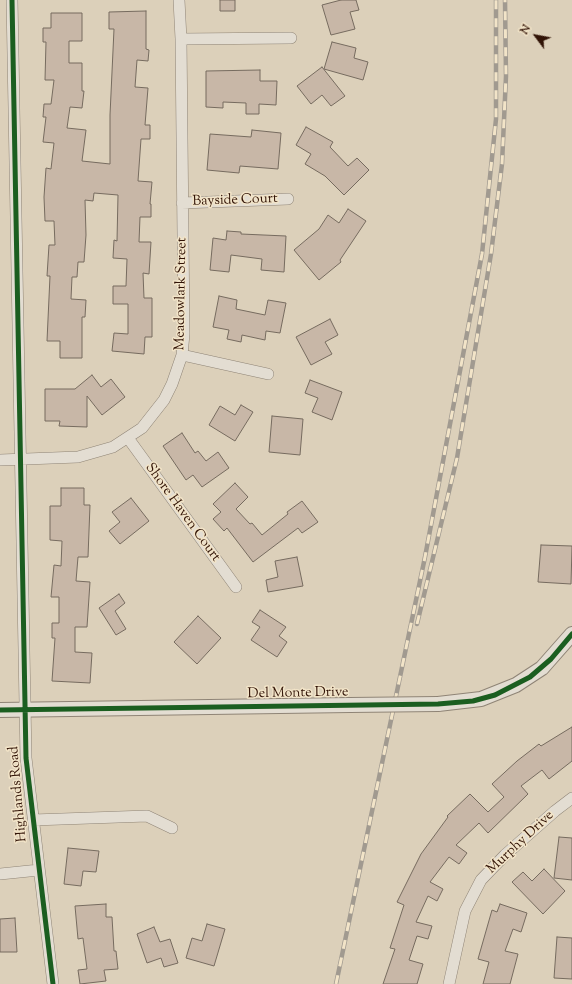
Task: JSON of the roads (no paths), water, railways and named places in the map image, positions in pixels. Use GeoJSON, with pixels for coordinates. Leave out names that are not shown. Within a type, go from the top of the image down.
{"type":"FeatureCollection","features":[{"type":"Feature","properties":{"kind":"street","name":"Highlands Road"},"geometry":{"type":"LineString","coordinates":[[12,0],[26,758],[53,984]]}},
{"type":"Feature","properties":{"kind":"street","name":"Meadowlark Street"},"geometry":{"type":"LineString","coordinates":[[0,460],[78,457],[113,447],[142,428],[164,400],[172,384],[182,355],[184,334],[181,39],[179,0]]}},
{"type":"Feature","properties":{"kind":"street"},"geometry":{"type":"LineString","coordinates":[[181,39],[292,38]]}},
{"type":"Feature","properties":{"kind":"street","name":"Bayside Court"},"geometry":{"type":"LineString","coordinates":[[182,203],[288,199]]}},
{"type":"Feature","properties":{"kind":"street"},"geometry":{"type":"LineString","coordinates":[[182,355],[268,374]]}},
{"type":"Feature","properties":{"kind":"street","name":"Shore Haven Court"},"geometry":{"type":"LineString","coordinates":[[128,438],[236,587]]}},
{"type":"Feature","properties":{"kind":"street","name":"Del Monte Drive"},"geometry":{"type":"LineString","coordinates":[[0,710],[438,704],[481,699],[516,685],[542,668],[572,634]]}},
{"type":"Feature","properties":{"kind":"street","name":"Murphy Drive"},"geometry":{"type":"LineString","coordinates":[[449,984],[465,911],[481,880],[505,855],[551,814],[572,798]]}},
{"type":"Feature","properties":{"kind":"street"},"geometry":{"type":"LineString","coordinates":[[33,820],[146,816],[172,828]]}},
{"type":"Feature","properties":{"kind":"street"},"geometry":{"type":"LineString","coordinates":[[0,874],[39,870]]}},
{"type":"Feature","properties":{"kind":"railway"},"geometry":{"type":"LineString","coordinates":[[336,984],[425,557],[482,254],[496,119],[496,0]]}},
{"type":"Feature","properties":{"kind":"railway"},"geometry":{"type":"LineString","coordinates":[[417,624],[457,458],[491,254],[502,164],[506,76],[505,0]]}}]}
